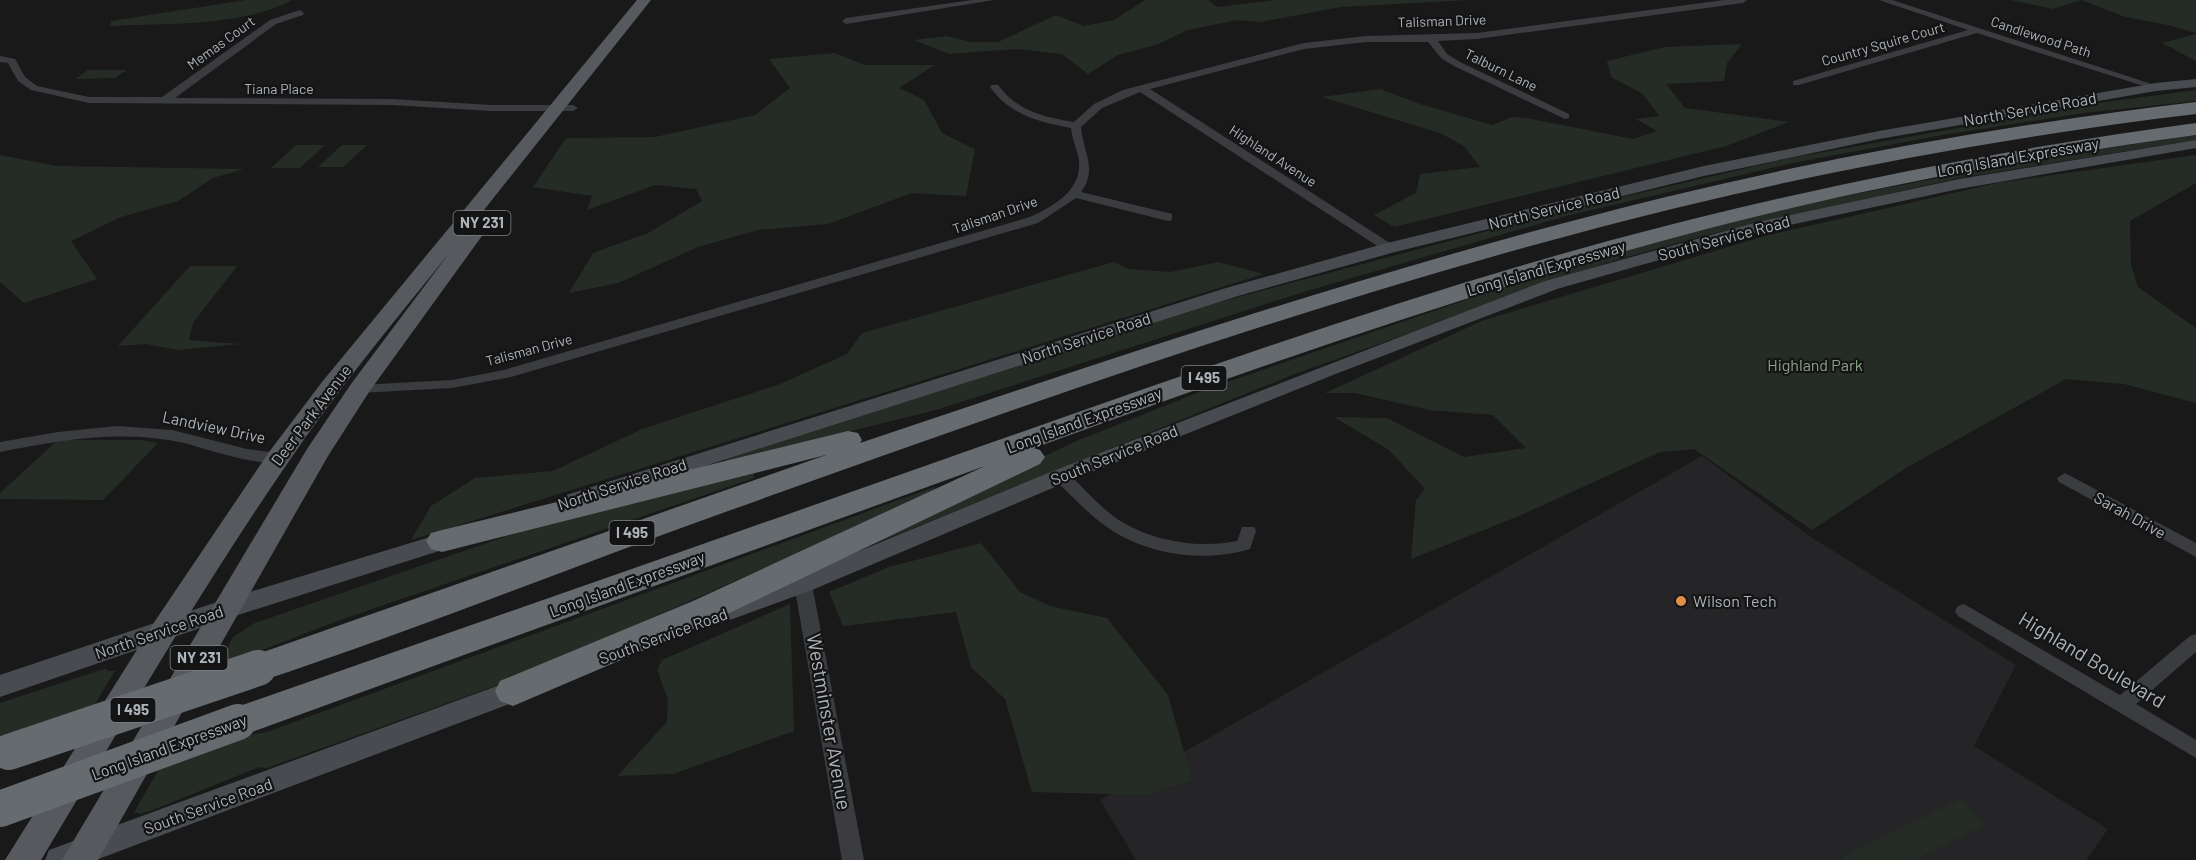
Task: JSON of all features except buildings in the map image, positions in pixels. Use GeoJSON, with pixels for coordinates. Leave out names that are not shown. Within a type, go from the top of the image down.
{"type":"FeatureCollection","features":[{"type":"Feature","properties":{"kind":"highway","name":"Long Island Expressway"},"geometry":{"type":"LineString","coordinates":[[4,754],[258,668],[682,515],[1007,402],[1397,277],[1638,211],[1831,166],[1939,145],[2196,108]]}},
{"type":"Feature","properties":{"kind":"highway","name":"Long Island Expressway"},"geometry":{"type":"LineString","coordinates":[[0,809],[238,722],[1301,344],[1557,264],[1777,206],[1974,164],[2196,129]]}},
{"type":"Feature","properties":{"kind":"highway"},"geometry":{"type":"LineString","coordinates":[[513,691],[705,610],[1067,439],[1301,344]]}},
{"type":"Feature","properties":{"kind":"highway"},"geometry":{"type":"LineString","coordinates":[[442,542],[853,439],[952,411],[1007,402]]}},
{"type":"Feature","properties":{"kind":"main road","name":"Deer Park Avenue"},"geometry":{"type":"LineString","coordinates":[[75,857],[229,608],[316,455],[359,389],[644,0]]}},
{"type":"Feature","properties":{"kind":"main road","name":"Deer Park Avenue"},"geometry":{"type":"LineString","coordinates":[[22,860],[165,629],[278,458],[337,378],[565,108],[660,0]]}},
{"type":"Feature","properties":{"kind":"main road","name":"North Service Road"},"geometry":{"type":"LineString","coordinates":[[0,686],[229,608],[1221,295],[1389,248],[1704,171],[1879,135],[2156,87],[2196,83]]}},
{"type":"Feature","properties":{"kind":"main road","name":"South Service Road"},"geometry":{"type":"LineString","coordinates":[[75,857],[803,584],[1061,476],[1551,285],[1758,227],[1959,184],[2196,144]]}},
{"type":"Feature","properties":{"kind":"street"},"geometry":{"type":"LineString","coordinates":[[846,21],[990,0]]}},
{"type":"Feature","properties":{"kind":"street","name":"Talisman Drive"},"geometry":{"type":"LineString","coordinates":[[1076,126],[1098,106],[1141,88],[1324,43],[1366,39],[1477,36],[1743,0]]}},
{"type":"Feature","properties":{"kind":"street","name":"Candlewood Path"},"geometry":{"type":"LineString","coordinates":[[1883,0],[2156,87]]}},
{"type":"Feature","properties":{"kind":"street","name":"Memas Court"},"geometry":{"type":"LineString","coordinates":[[162,102],[273,22],[300,14]]}},
{"type":"Feature","properties":{"kind":"street","name":"Country Squire Court"},"geometry":{"type":"LineString","coordinates":[[1796,83],[1978,30]]}},
{"type":"Feature","properties":{"kind":"street","name":"Talburn Lane"},"geometry":{"type":"LineString","coordinates":[[1431,39],[1444,56],[1456,64],[1566,116]]}},
{"type":"Feature","properties":{"kind":"street","name":"Tiana Place"},"geometry":{"type":"LineString","coordinates":[[0,59],[12,61],[21,79],[34,88],[52,94],[89,100],[392,102],[491,108],[565,108]]}},
{"type":"Feature","properties":{"kind":"street"},"geometry":{"type":"LineString","coordinates":[[995,87],[1001,97],[1013,106],[1051,121],[1076,126],[1076,136],[1085,169],[1074,194],[1168,217]]}},
{"type":"Feature","properties":{"kind":"street","name":"Highland Avenue"},"geometry":{"type":"LineString","coordinates":[[1141,88],[1389,248]]}},
{"type":"Feature","properties":{"kind":"street","name":"Talisman Drive"},"geometry":{"type":"LineString","coordinates":[[359,389],[452,384],[506,374],[1003,231],[1054,210],[1074,194]]}},
{"type":"Feature","properties":{"kind":"street","name":"Landview Drive"},"geometry":{"type":"LineString","coordinates":[[0,447],[80,434],[122,431],[158,433],[255,457],[278,458]]}},
{"type":"Feature","properties":{"kind":"street"},"geometry":{"type":"LineString","coordinates":[[1061,476],[1118,527],[1151,540],[1184,548],[1227,550],[1244,544],[1248,531]]}},
{"type":"Feature","properties":{"kind":"street","name":"Sarah Drive"},"geometry":{"type":"LineString","coordinates":[[2065,478],[2196,551]]}},
{"type":"Feature","properties":{"kind":"street","name":"Westminster Avenue"},"geometry":{"type":"LineString","coordinates":[[803,584],[854,860]]}},
{"type":"Feature","properties":{"kind":"street","name":"Highland Boulevard"},"geometry":{"type":"LineString","coordinates":[[1964,611],[2123,704],[2196,750]]}},
{"type":"Feature","properties":{"kind":"street"},"geometry":{"type":"LineString","coordinates":[[2123,704],[2196,641]]}},
{"type":"Feature","properties":{"kind":"shaded area","name":"Wilson Tech"},"geometry":{"type":"Polygon","coordinates":[[[1702,456],[1811,537],[2016,665],[1974,746],[2108,829],[2086,860],[1136,860],[1100,800],[1702,456]]]}},
{"type":"Feature","properties":{"kind":"green space"},"geometry":{"type":"Polygon","coordinates":[[[246,0],[292,0],[272,9],[227,19],[179,24],[110,26],[111,21],[246,0]]]}},
{"type":"Feature","properties":{"kind":"green space"},"geometry":{"type":"Polygon","coordinates":[[[1145,0],[1208,0],[1217,7],[1276,0],[1468,0],[1341,7],[1260,22],[1237,20],[1188,30],[1156,45],[1118,55],[1088,74],[1062,54],[1015,49],[949,54],[914,40],[947,36],[970,42],[998,42],[1056,15],[1084,26],[1114,20],[1145,0]]]}},
{"type":"Feature","properties":{"kind":"green space"},"geometry":{"type":"Polygon","coordinates":[[[2011,0],[2081,0],[2053,9],[2011,0]]]}},
{"type":"Feature","properties":{"kind":"green space"},"geometry":{"type":"Polygon","coordinates":[[[2081,0],[2196,0],[2196,33],[2125,17],[2081,0]]]}},
{"type":"Feature","properties":{"kind":"green space"},"geometry":{"type":"Polygon","coordinates":[[[2196,34],[2196,61],[2162,43],[2196,34]]]}},
{"type":"Feature","properties":{"kind":"green space"},"geometry":{"type":"Polygon","coordinates":[[[1742,44],[1727,63],[1724,81],[1666,84],[1685,108],[1789,122],[1726,146],[1394,227],[1374,215],[1416,193],[1420,174],[1480,167],[1464,146],[1440,133],[1322,97],[1380,89],[1420,104],[1492,125],[1512,117],[1633,139],[1657,131],[1636,119],[1659,116],[1643,94],[1611,77],[1607,61],[1665,47],[1742,44]]]}},
{"type":"Feature","properties":{"kind":"green space"},"geometry":{"type":"Polygon","coordinates":[[[835,53],[865,65],[935,65],[899,88],[924,100],[942,133],[975,149],[966,196],[912,193],[828,224],[758,230],[698,247],[618,283],[569,293],[593,253],[648,233],[702,201],[696,189],[655,185],[587,210],[592,196],[533,187],[566,138],[655,137],[755,115],[790,88],[769,59],[835,53]]]}},
{"type":"Feature","properties":{"kind":"green space"},"geometry":{"type":"Polygon","coordinates":[[[88,70],[127,70],[115,78],[75,79],[88,70]]]}},
{"type":"Feature","properties":{"kind":"green space"},"geometry":{"type":"Polygon","coordinates":[[[2196,90],[2196,101],[2084,113],[1937,136],[1793,163],[1566,216],[1300,293],[936,410],[726,462],[726,459],[1144,322],[1559,212],[1785,159],[2098,103],[2196,90]]]}},
{"type":"Feature","properties":{"kind":"green space"},"geometry":{"type":"Polygon","coordinates":[[[2196,135],[2196,140],[1959,178],[1707,235],[1606,263],[1292,375],[874,544],[869,540],[1074,442],[1207,389],[1547,272],[1701,229],[1804,204],[2040,158],[2196,135]]]}},
{"type":"Feature","properties":{"kind":"green space"},"geometry":{"type":"Polygon","coordinates":[[[296,145],[325,145],[300,168],[271,168],[296,145]]]}},
{"type":"Feature","properties":{"kind":"green space"},"geometry":{"type":"Polygon","coordinates":[[[342,145],[367,145],[343,167],[318,167],[342,145]]]}},
{"type":"Feature","properties":{"kind":"green space"},"geometry":{"type":"Polygon","coordinates":[[[0,155],[56,166],[244,169],[213,178],[178,201],[121,217],[71,241],[97,279],[24,303],[0,282],[0,155]]]}},
{"type":"Feature","properties":{"kind":"green space","name":"Highland Park"},"geometry":{"type":"Polygon","coordinates":[[[2196,155],[2196,183],[2130,221],[2131,265],[2138,287],[2196,328],[2196,403],[2124,384],[2066,379],[1906,468],[1812,530],[1694,449],[1660,452],[1519,516],[1411,559],[1416,500],[1425,489],[1389,450],[1334,417],[1387,418],[1464,457],[1526,448],[1493,415],[1429,410],[1355,393],[1325,393],[1484,320],[1765,236],[1997,183],[2196,155]]]}},
{"type":"Feature","properties":{"kind":"green space"},"geometry":{"type":"Polygon","coordinates":[[[1114,262],[1128,269],[1171,272],[1218,262],[1264,274],[411,540],[431,506],[475,478],[553,471],[642,429],[780,384],[847,354],[862,333],[1114,262]]]}},
{"type":"Feature","properties":{"kind":"green space"},"geometry":{"type":"Polygon","coordinates":[[[190,266],[237,266],[193,323],[189,340],[240,344],[178,350],[146,344],[118,346],[190,266]]]}},
{"type":"Feature","properties":{"kind":"green space"},"geometry":{"type":"Polygon","coordinates":[[[58,440],[142,440],[158,443],[103,500],[0,499],[0,493],[58,440]]]}},
{"type":"Feature","properties":{"kind":"green space"},"geometry":{"type":"Polygon","coordinates":[[[754,472],[754,478],[340,620],[218,667],[233,637],[255,623],[539,525],[754,472]]]}},
{"type":"Feature","properties":{"kind":"green space"},"geometry":{"type":"Polygon","coordinates":[[[934,487],[937,491],[517,678],[267,768],[259,767],[153,810],[140,814],[134,812],[162,764],[236,737],[267,732],[934,487]]]}},
{"type":"Feature","properties":{"kind":"green space"},"geometry":{"type":"Polygon","coordinates":[[[981,543],[1020,592],[1050,606],[1107,618],[1168,695],[1192,780],[1145,795],[1032,792],[1005,699],[971,667],[956,612],[843,626],[829,592],[889,567],[981,543]]]}},
{"type":"Feature","properties":{"kind":"green space"},"geometry":{"type":"Polygon","coordinates":[[[790,604],[794,731],[673,774],[617,776],[667,722],[668,699],[657,670],[662,660],[790,604]]]}},
{"type":"Feature","properties":{"kind":"green space"},"geometry":{"type":"Polygon","coordinates":[[[107,668],[107,671],[115,671],[91,711],[0,737],[0,703],[107,668]]]}},
{"type":"Feature","properties":{"kind":"green space"},"geometry":{"type":"Polygon","coordinates":[[[1961,799],[1985,825],[1914,860],[1842,860],[1850,852],[1961,799]]]}},
{"type":"Feature","properties":{"kind":"place","name":"Wilson Tech"},"geometry":{"type":"Point","coordinates":[1681,601]}}]}
